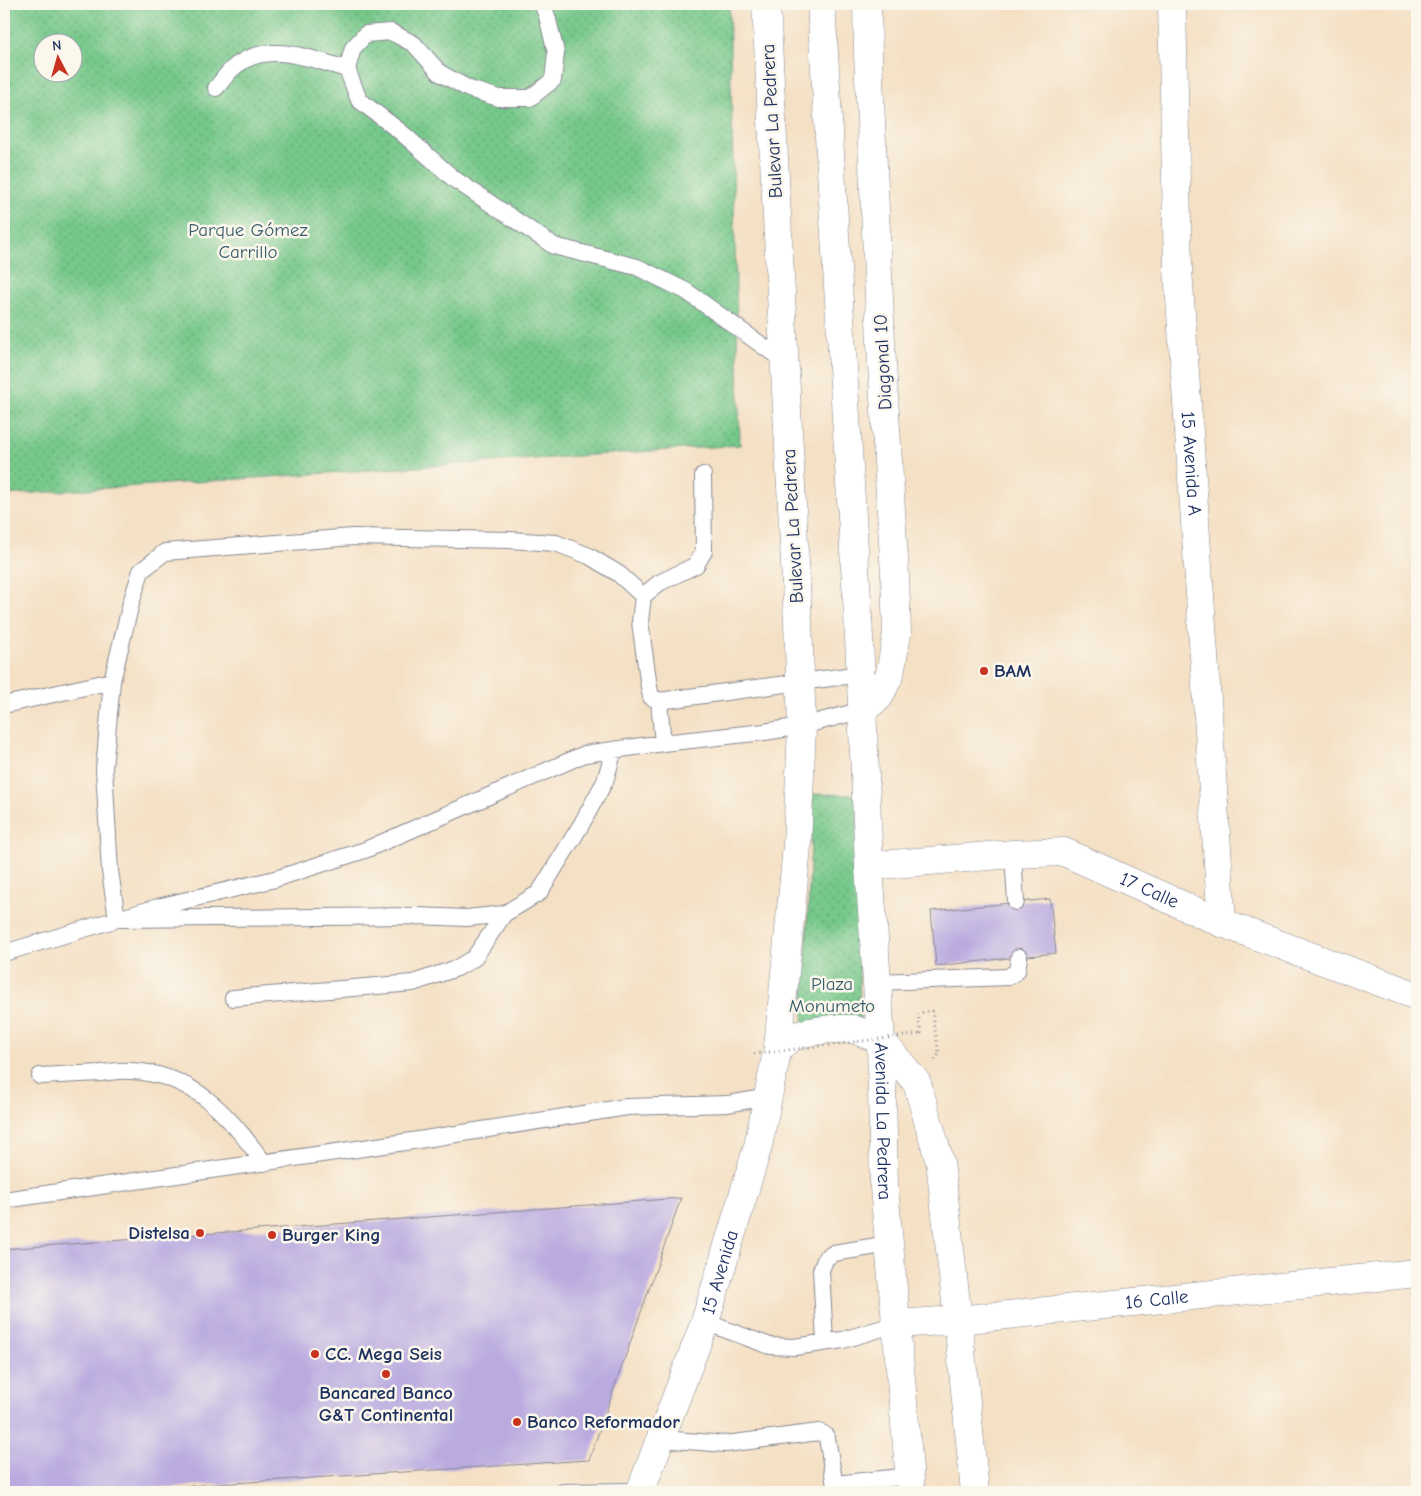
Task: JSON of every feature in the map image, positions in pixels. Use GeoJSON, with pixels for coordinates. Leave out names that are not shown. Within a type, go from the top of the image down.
{"type":"FeatureCollection","features":[{"type":"Feature","properties":{"kind":"street","name":"Bulevar La Pedrera"},"geometry":{"type":"LineString","coordinates":[[766,4],[802,726],[797,846],[766,1050]]}},
{"type":"Feature","properties":{"kind":"street"},"geometry":{"type":"LineString","coordinates":[[766,1050],[793,1037],[809,1032],[831,1029],[853,1029],[880,1040],[861,674],[821,4]]}},
{"type":"Feature","properties":{"kind":"street","name":"Diagonal 10"},"geometry":{"type":"LineString","coordinates":[[863,710],[879,697],[890,674],[897,634],[895,566],[882,354],[867,4]]}},
{"type":"Feature","properties":{"kind":"street","name":"15 Avenida A"},"geometry":{"type":"LineString","coordinates":[[1172,4],[1178,269],[1222,923]]}},
{"type":"Feature","properties":{"kind":"street","name":"17 Calle"},"geometry":{"type":"LineString","coordinates":[[870,866],[1013,854],[1064,852],[1222,923],[1417,996]]}},
{"type":"Feature","properties":{"kind":"street","name":"Avenida La Pedrera"},"geometry":{"type":"LineString","coordinates":[[880,1040],[884,1187],[910,1484]]}},
{"type":"Feature","properties":{"kind":"street","name":"Avenida La Pedrera"},"geometry":{"type":"LineString","coordinates":[[880,1040],[917,1083],[940,1162],[975,1492]]}},
{"type":"Feature","properties":{"kind":"street","name":"15 Avenida"},"geometry":{"type":"LineString","coordinates":[[641,1491],[705,1322],[758,1146],[767,1097],[766,1050]]}},
{"type":"Feature","properties":{"kind":"street","name":"16 Calle"},"geometry":{"type":"LineString","coordinates":[[896,1324],[958,1320],[1417,1273]]}},
{"type":"Feature","properties":{"kind":"lane"},"geometry":{"type":"LineString","coordinates":[[542,4],[547,16],[556,53],[553,80],[530,98],[499,98],[469,90],[440,73],[414,44],[391,32],[366,34],[353,48],[347,69],[359,100],[402,133],[454,178],[554,246],[637,267],[686,291],[784,361]]}},
{"type":"Feature","properties":{"kind":"lane"},"geometry":{"type":"LineString","coordinates":[[216,88],[232,69],[240,63],[248,58],[269,52],[291,54],[347,69]]}},
{"type":"Feature","properties":{"kind":"lane"},"geometry":{"type":"LineString","coordinates":[[703,475],[704,551],[696,565],[659,583],[643,596],[640,622],[649,688],[652,696],[659,701],[861,674]]}},
{"type":"Feature","properties":{"kind":"lane"},"geometry":{"type":"LineString","coordinates":[[117,920],[110,870],[104,769],[112,681],[131,603],[141,571],[165,552],[352,537],[510,540],[556,543],[589,556],[619,574],[643,596]]}},
{"type":"Feature","properties":{"kind":"lane"},"geometry":{"type":"LineString","coordinates":[[4,705],[112,681]]}},
{"type":"Feature","properties":{"kind":"lane"},"geometry":{"type":"LineString","coordinates":[[659,701],[663,743]]}},
{"type":"Feature","properties":{"kind":"lane"},"geometry":{"type":"LineString","coordinates":[[4,953],[158,907],[275,879],[365,850],[517,782],[585,754],[802,726],[863,710]]}},
{"type":"Feature","properties":{"kind":"lane"},"geometry":{"type":"LineString","coordinates":[[234,998],[413,983],[457,968],[474,958],[504,914],[539,893],[581,826],[605,781],[614,750]]}},
{"type":"Feature","properties":{"kind":"lane"},"geometry":{"type":"LineString","coordinates":[[1013,854],[1016,902]]}},
{"type":"Feature","properties":{"kind":"lane"},"geometry":{"type":"LineString","coordinates":[[117,920],[416,916],[467,918],[504,914]]}},
{"type":"Feature","properties":{"kind":"lane"},"geometry":{"type":"LineString","coordinates":[[877,982],[1008,977],[1016,971],[1019,957]]}},
{"type":"Feature","properties":{"kind":"lane"},"geometry":{"type":"LineString","coordinates":[[40,1076],[131,1071],[156,1075],[186,1085],[211,1102],[236,1125],[264,1163]]}},
{"type":"Feature","properties":{"kind":"lane"},"geometry":{"type":"LineString","coordinates":[[4,1200],[264,1163],[627,1107],[728,1104],[767,1097]]}},
{"type":"Feature","properties":{"kind":"lane"},"geometry":{"type":"LineString","coordinates":[[825,1342],[822,1270],[826,1258],[834,1253],[888,1244]]}},
{"type":"Feature","properties":{"kind":"lane"},"geometry":{"type":"LineString","coordinates":[[705,1322],[770,1346],[794,1347],[843,1340],[896,1324]]}},
{"type":"Feature","properties":{"kind":"lane"},"geometry":{"type":"LineString","coordinates":[[660,1439],[726,1444],[819,1432],[827,1438],[836,1488],[910,1484]]}},
{"type":"Feature","properties":{"kind":"lane"},"geometry":{"type":"LineString","coordinates":[[563,1492],[641,1491]]}},
{"type":"Feature","properties":{"kind":"path"},"geometry":{"type":"LineString","coordinates":[[766,1050],[921,1034],[918,1013],[932,1011],[939,1054]]}},
{"type":"Feature","properties":{"kind":"green space","name":"Parque Gómez Carrillo"},"geometry":{"type":"Polygon","coordinates":[[[4,4],[729,4],[740,445],[4,495],[4,4]]]}},
{"type":"Feature","properties":{"kind":"green space","name":"Plaza Monumeto"},"geometry":{"type":"Polygon","coordinates":[[[813,794],[857,795],[860,1021],[803,1025],[813,794]]]}},
{"type":"Feature","properties":{"kind":"building"},"geometry":{"type":"Polygon","coordinates":[[[1050,899],[1056,953],[936,966],[931,911],[1050,899]]]}},
{"type":"Feature","properties":{"kind":"building","name":"CC. Mega Seis"},"geometry":{"type":"Polygon","coordinates":[[[681,1198],[589,1460],[95,1492],[4,1492],[4,1249],[681,1198]]]}},
{"type":"Feature","properties":{"kind":"place","name":"BAM"},"geometry":{"type":"Point","coordinates":[984,671]}},
{"type":"Feature","properties":{"kind":"place","name":"Distelsa"},"geometry":{"type":"Point","coordinates":[200,1233]}},
{"type":"Feature","properties":{"kind":"place","name":"Burger King"},"geometry":{"type":"Point","coordinates":[272,1235]}},
{"type":"Feature","properties":{"kind":"place","name":"CC. Mega Seis"},"geometry":{"type":"Point","coordinates":[315,1354]}},
{"type":"Feature","properties":{"kind":"place","name":"Bancared Banco G&T Continental"},"geometry":{"type":"Point","coordinates":[386,1374]}},
{"type":"Feature","properties":{"kind":"place","name":"Banco Reformador"},"geometry":{"type":"Point","coordinates":[517,1422]}}]}
